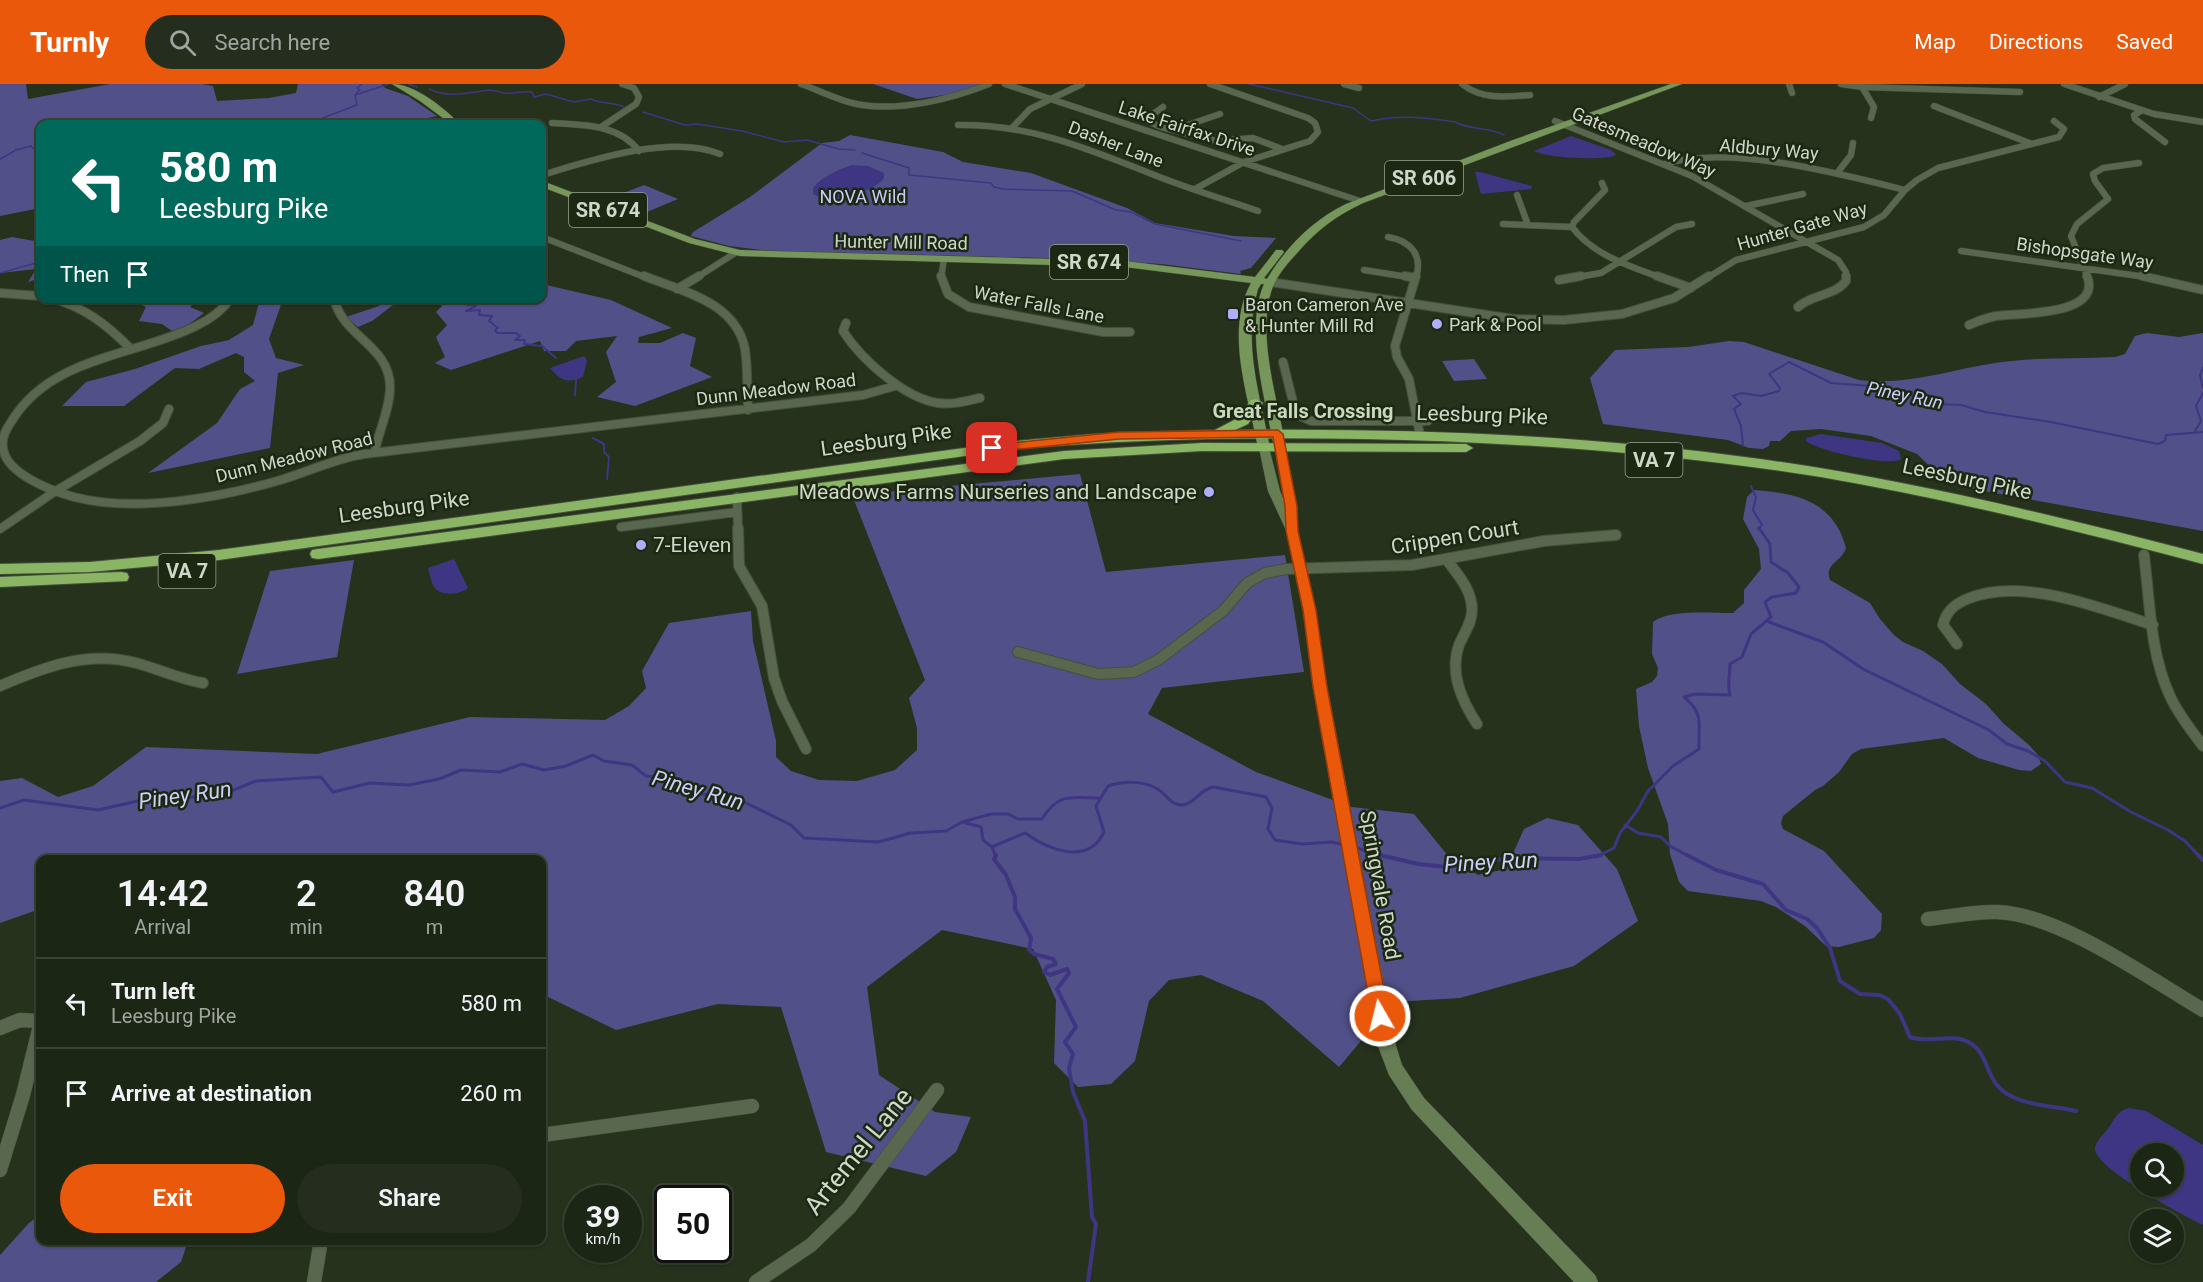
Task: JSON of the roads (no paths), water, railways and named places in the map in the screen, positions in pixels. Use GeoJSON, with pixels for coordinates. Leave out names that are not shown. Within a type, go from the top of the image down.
{"type":"FeatureCollection","features":[{"type":"Feature","properties":{"kind":"highway"},"geometry":{"type":"LineString","coordinates":[[1209,433],[1227,429],[1243,421],[1256,403]]}},
{"type":"Feature","properties":{"kind":"highway","name":"Leesburg Pike"},"geometry":{"type":"LineString","coordinates":[[0,582],[86,579],[192,570],[737,504],[1064,455],[1418,428],[1582,443],[1772,465],[1893,486],[2019,512],[2203,559]]}},
{"type":"Feature","properties":{"kind":"highway","name":"Leesburg Pike"},"geometry":{"type":"LineString","coordinates":[[0,569],[128,564],[219,555],[1015,445],[1119,435],[1209,433],[1271,441],[1528,449],[1713,466],[1824,483],[1932,504],[2035,526],[2203,570]]}},
{"type":"Feature","properties":{"kind":"main road"},"geometry":{"type":"LineString","coordinates":[[393,84],[415,94],[451,120]]}},
{"type":"Feature","properties":{"kind":"main road","name":"SR 606"},"geometry":{"type":"LineString","coordinates":[[1271,441],[1256,403],[1244,332],[1246,310],[1264,281],[1312,228],[1355,200],[1659,84]]}},
{"type":"Feature","properties":{"kind":"main road","name":"SR 606"},"geometry":{"type":"LineString","coordinates":[[1560,123],[1678,84]]}},
{"type":"Feature","properties":{"kind":"main road","name":"Hunter Mill Road"},"geometry":{"type":"LineString","coordinates":[[546,186],[692,241],[735,252],[777,256],[1132,265],[1264,281]]}},
{"type":"Feature","properties":{"kind":"main road","name":"SR 606"},"geometry":{"type":"LineString","coordinates":[[1264,281],[1262,335],[1271,441]]}},
{"type":"Feature","properties":{"kind":"main road","name":"Springvale Road"},"geometry":{"type":"LineString","coordinates":[[1271,441],[1275,491],[1292,531],[1300,568],[1387,1046],[1400,1078],[1418,1104],[1588,1282]]}},
{"type":"Feature","properties":{"kind":"street"},"geometry":{"type":"LineString","coordinates":[[601,127],[636,104],[639,97],[634,88],[622,84]]}},
{"type":"Feature","properties":{"kind":"street"},"geometry":{"type":"LineString","coordinates":[[801,84],[848,101],[878,106],[958,95],[989,84]]}},
{"type":"Feature","properties":{"kind":"street","name":"Lake Fairfax Drive"},"geometry":{"type":"LineString","coordinates":[[1005,84],[1355,200]]}},
{"type":"Feature","properties":{"kind":"street"},"geometry":{"type":"LineString","coordinates":[[1011,129],[1030,109],[1082,84]]}},
{"type":"Feature","properties":{"kind":"street"},"geometry":{"type":"LineString","coordinates":[[1163,108],[1145,120],[1161,127],[1216,141],[1253,138],[1282,149],[1307,137],[1310,131],[1303,122],[1215,92],[1203,84]]}},
{"type":"Feature","properties":{"kind":"street"},"geometry":{"type":"LineString","coordinates":[[1195,189],[1244,162],[1310,141],[1318,132],[1313,121],[1291,111],[1210,84]]}},
{"type":"Feature","properties":{"kind":"street"},"geometry":{"type":"LineString","coordinates":[[1344,84],[1359,88]]}},
{"type":"Feature","properties":{"kind":"street"},"geometry":{"type":"LineString","coordinates":[[1462,84],[1470,90],[1487,95],[1507,97],[1530,95]]}},
{"type":"Feature","properties":{"kind":"street"},"geometry":{"type":"LineString","coordinates":[[1789,84],[1792,93]]}},
{"type":"Feature","properties":{"kind":"street"},"geometry":{"type":"LineString","coordinates":[[1841,84],[1862,87],[2020,92]]}},
{"type":"Feature","properties":{"kind":"street"},"geometry":{"type":"LineString","coordinates":[[2064,84],[2141,111],[2172,119],[2203,122]]}},
{"type":"Feature","properties":{"kind":"street"},"geometry":{"type":"LineString","coordinates":[[2098,97],[2125,84]]}},
{"type":"Feature","properties":{"kind":"street"},"geometry":{"type":"LineString","coordinates":[[1862,87],[1874,107],[1871,118]]}},
{"type":"Feature","properties":{"kind":"street"},"geometry":{"type":"LineString","coordinates":[[1934,106],[2032,144]]}},
{"type":"Feature","properties":{"kind":"street"},"geometry":{"type":"LineString","coordinates":[[1283,115],[1291,111]]}},
{"type":"Feature","properties":{"kind":"street"},"geometry":{"type":"LineString","coordinates":[[2141,111],[2134,115],[2135,119],[2165,142]]}},
{"type":"Feature","properties":{"kind":"street"},"geometry":{"type":"LineString","coordinates":[[1176,129],[1220,114]]}},
{"type":"Feature","properties":{"kind":"street","name":"Hunter Gate Way"},"geometry":{"type":"LineString","coordinates":[[1264,281],[1499,318],[1564,320],[1605,317],[1637,311],[1663,303],[1736,260],[1864,227],[1878,220],[1905,190],[1926,174],[1953,162],[2050,141],[2063,133],[2064,129],[2054,121]]}},
{"type":"Feature","properties":{"kind":"street"},"geometry":{"type":"LineString","coordinates":[[552,123],[601,127],[631,141],[639,151]]}},
{"type":"Feature","properties":{"kind":"street","name":"Gatesmeadow Way"},"geometry":{"type":"LineString","coordinates":[[1560,123],[1692,176],[1838,260],[1845,269],[1846,278],[1838,289],[1808,299],[1798,307]]}},
{"type":"Feature","properties":{"kind":"street","name":"Dasher Lane"},"geometry":{"type":"LineString","coordinates":[[958,125],[1011,129],[1069,140],[1258,211]]}},
{"type":"Feature","properties":{"kind":"street"},"geometry":{"type":"LineString","coordinates":[[1253,138],[1260,132]]}},
{"type":"Feature","properties":{"kind":"street"},"geometry":{"type":"LineString","coordinates":[[1838,172],[1851,155],[1853,143]]}},
{"type":"Feature","properties":{"kind":"street"},"geometry":{"type":"LineString","coordinates":[[546,174],[639,151],[694,147],[711,149],[720,154]]}},
{"type":"Feature","properties":{"kind":"street","name":"Aldbury Way"},"geometry":{"type":"LineString","coordinates":[[1665,164],[1693,159],[1754,159],[1838,172],[1905,190]]}},
{"type":"Feature","properties":{"kind":"street"},"geometry":{"type":"LineString","coordinates":[[1969,325],[1982,318],[2064,308],[2080,303],[2088,296],[2090,290],[2072,239],[2072,231],[2078,221],[2099,208],[2108,199],[2094,180],[2093,174],[2103,168],[2139,164]]}},
{"type":"Feature","properties":{"kind":"street"},"geometry":{"type":"LineString","coordinates":[[1572,227],[1577,216],[1605,190],[1602,183]]}},
{"type":"Feature","properties":{"kind":"street"},"geometry":{"type":"LineString","coordinates":[[1746,206],[1803,194]]}},
{"type":"Feature","properties":{"kind":"street"},"geometry":{"type":"LineString","coordinates":[[1517,195],[1528,225]]}},
{"type":"Feature","properties":{"kind":"street"},"geometry":{"type":"LineString","coordinates":[[1503,224],[1572,227]]}},
{"type":"Feature","properties":{"kind":"street"},"geometry":{"type":"LineString","coordinates":[[1559,280],[1593,276],[1676,227],[1692,224]]}},
{"type":"Feature","properties":{"kind":"street"},"geometry":{"type":"LineString","coordinates":[[1572,227],[1587,246],[1691,288]]}},
{"type":"Feature","properties":{"kind":"street"},"geometry":{"type":"LineString","coordinates":[[1388,237],[1405,241],[1417,254],[1420,264],[1395,346],[1397,357],[1409,379],[1418,428]]}},
{"type":"Feature","properties":{"kind":"street"},"geometry":{"type":"LineString","coordinates":[[546,239],[677,289],[721,309],[739,327],[744,343],[748,410]]}},
{"type":"Feature","properties":{"kind":"street","name":"Bishopsgate Way"},"geometry":{"type":"LineString","coordinates":[[1961,251],[2161,279],[2203,290]]}},
{"type":"Feature","properties":{"kind":"street"},"geometry":{"type":"LineString","coordinates":[[677,289],[735,252]]}},
{"type":"Feature","properties":{"kind":"street","name":"Water Falls Lane"},"geometry":{"type":"LineString","coordinates":[[944,259],[940,274],[941,285],[954,300],[969,307],[1103,332],[1130,332]]}},
{"type":"Feature","properties":{"kind":"street"},"geometry":{"type":"LineString","coordinates":[[1364,270],[1415,278]]}},
{"type":"Feature","properties":{"kind":"street"},"geometry":{"type":"LineString","coordinates":[[0,293],[36,296]]}},
{"type":"Feature","properties":{"kind":"street"},"geometry":{"type":"LineString","coordinates":[[67,303],[99,317],[130,348]]}},
{"type":"Feature","properties":{"kind":"street","name":"Dunn Meadow Road"},"geometry":{"type":"LineString","coordinates":[[227,303],[219,313],[202,323],[100,359],[60,379],[32,397],[10,420],[2,440],[5,457],[17,471],[54,492],[103,501],[178,500],[265,485],[346,457],[375,451],[410,450],[748,410],[863,395],[895,386]]}},
{"type":"Feature","properties":{"kind":"street"},"geometry":{"type":"LineString","coordinates":[[335,303],[336,311],[344,324],[373,347],[387,368],[388,403],[375,451]]}},
{"type":"Feature","properties":{"kind":"street"},"geometry":{"type":"LineString","coordinates":[[846,322],[843,331],[847,337],[895,386],[922,399],[945,404],[961,404],[980,398]]}},
{"type":"Feature","properties":{"kind":"street"},"geometry":{"type":"LineString","coordinates":[[1283,362],[1296,414],[1301,418],[1311,421],[1418,428],[1428,421]]}},
{"type":"Feature","properties":{"kind":"street"},"geometry":{"type":"LineString","coordinates":[[0,529],[54,492],[140,441],[163,423],[169,409]]}},
{"type":"Feature","properties":{"kind":"street"},"geometry":{"type":"LineString","coordinates":[[621,527],[737,504],[740,566],[744,578],[759,597],[774,678],[782,701],[806,749]]}},
{"type":"Feature","properties":{"kind":"street","name":"Crippen Court"},"geometry":{"type":"LineString","coordinates":[[1018,652],[1098,674],[1134,672],[1158,660],[1223,611],[1243,586],[1254,578],[1275,570],[1386,567],[1447,560],[1544,541],[1616,535]]}},
{"type":"Feature","properties":{"kind":"street"},"geometry":{"type":"LineString","coordinates":[[2144,555],[2153,625],[2165,687],[2182,718],[2203,746]]}},
{"type":"Feature","properties":{"kind":"street"},"geometry":{"type":"LineString","coordinates":[[1447,560],[1462,580],[1471,601],[1470,619],[1459,646],[1455,670],[1461,697],[1477,724]]}},
{"type":"Feature","properties":{"kind":"street"},"geometry":{"type":"LineString","coordinates":[[1956,644],[1943,625],[1946,615],[1960,602],[1996,592],[2053,597],[2153,625]]}},
{"type":"Feature","properties":{"kind":"street"},"geometry":{"type":"LineString","coordinates":[[0,686],[58,664],[102,657],[136,663],[184,681],[203,683]]}},
{"type":"Feature","properties":{"kind":"street"},"geometry":{"type":"LineString","coordinates":[[1928,919],[1997,912],[2050,924],[2080,938],[2203,1010]]}},
{"type":"Feature","properties":{"kind":"street"},"geometry":{"type":"LineString","coordinates":[[0,1028],[30,1019],[36,1020]]}},
{"type":"Feature","properties":{"kind":"street"},"geometry":{"type":"LineString","coordinates":[[0,1170],[36,1042]]}},
{"type":"Feature","properties":{"kind":"street","name":"Artemel Lane"},"geometry":{"type":"LineString","coordinates":[[756,1282],[811,1245],[849,1208],[937,1090]]}},
{"type":"Feature","properties":{"kind":"street"},"geometry":{"type":"LineString","coordinates":[[546,1134],[752,1106]]}},
{"type":"Feature","properties":{"kind":"street"},"geometry":{"type":"LineString","coordinates":[[314,1282],[320,1245]]}},
{"type":"Feature","properties":{"kind":"waterway"},"geometry":{"type":"LineString","coordinates":[[356,93],[360,90],[357,88],[362,84]]}},
{"type":"Feature","properties":{"kind":"waterway"},"geometry":{"type":"LineString","coordinates":[[318,120],[357,105],[355,95],[389,84]]}},
{"type":"Feature","properties":{"kind":"waterway"},"geometry":{"type":"LineString","coordinates":[[408,84],[417,87]]}},
{"type":"Feature","properties":{"kind":"waterway"},"geometry":{"type":"LineString","coordinates":[[1249,84],[1353,108],[1371,121],[1403,117],[1434,119],[1504,135]]}},
{"type":"Feature","properties":{"kind":"waterway"},"geometry":{"type":"LineString","coordinates":[[429,89],[444,94],[490,90],[507,93],[532,92],[534,97],[546,94],[574,102],[591,99],[624,107]]}},
{"type":"Feature","properties":{"kind":"waterway"},"geometry":{"type":"LineString","coordinates":[[643,112],[685,125],[697,124],[742,131],[784,142],[807,140],[839,149],[855,150]]}},
{"type":"Feature","properties":{"kind":"waterway"},"geometry":{"type":"LineString","coordinates":[[0,159],[16,150],[31,146],[36,151]]}},
{"type":"Feature","properties":{"kind":"waterway"},"geometry":{"type":"LineString","coordinates":[[862,153],[909,168],[909,175],[991,183],[994,187],[1003,189],[1072,191],[1116,210],[1131,212],[1155,224],[1241,241]]}},
{"type":"Feature","properties":{"kind":"waterway"},"geometry":{"type":"LineString","coordinates":[[36,260],[36,263]]}},
{"type":"Feature","properties":{"kind":"waterway"},"geometry":{"type":"LineString","coordinates":[[0,273],[36,263]]}},
{"type":"Feature","properties":{"kind":"waterway"},"geometry":{"type":"LineString","coordinates":[[458,303],[476,306],[466,311],[480,310],[479,315],[492,316],[489,321],[498,328],[495,330],[497,333],[516,333],[520,336],[515,340],[525,340],[524,344],[542,346],[556,358]]}},
{"type":"Feature","properties":{"kind":"waterway","name":"Piney Run"},"geometry":{"type":"LineString","coordinates":[[1743,446],[1741,426],[1734,409],[1741,404],[1733,396],[1742,393],[1761,396],[1779,391],[1780,388],[1769,374],[1789,362],[1831,383],[1871,386],[1908,394],[1936,404],[1961,405],[1985,412],[2051,422],[2158,444],[2165,441],[2166,435],[2203,432]]}},
{"type":"Feature","properties":{"kind":"waterway"},"geometry":{"type":"LineString","coordinates":[[2203,367],[2200,375],[2203,388]]}},
{"type":"Feature","properties":{"kind":"waterway"},"geometry":{"type":"LineString","coordinates":[[574,377],[576,380],[575,395]]}},
{"type":"Feature","properties":{"kind":"waterway"},"geometry":{"type":"LineString","coordinates":[[2195,431],[2201,421],[2196,406],[2203,393]]}},
{"type":"Feature","properties":{"kind":"waterway"},"geometry":{"type":"LineString","coordinates":[[593,438],[604,444],[604,452],[609,457],[607,479]]}},
{"type":"Feature","properties":{"kind":"waterway","name":"Piney Run"},"geometry":{"type":"LineString","coordinates":[[1751,486],[1756,497],[1753,510],[1762,525],[1759,528]]}},
{"type":"Feature","properties":{"kind":"waterway","name":"Piney Run"},"geometry":{"type":"LineString","coordinates":[[1626,825],[1648,791],[1673,766],[1699,749],[1698,715],[1691,703],[1684,697],[1695,694],[1730,695],[1730,664],[1742,657],[1751,634],[1771,617],[1765,602],[1772,597],[1796,593],[1799,587],[1788,573],[1771,562],[1770,544],[1759,528]]}},
{"type":"Feature","properties":{"kind":"waterway"},"geometry":{"type":"LineString","coordinates":[[1769,622],[1823,642],[1863,669],[1989,730],[2007,744],[2028,751],[2045,761],[2065,782],[2092,788],[2131,812],[2168,830],[2185,841],[2200,857]]}},
{"type":"Feature","properties":{"kind":"waterway","name":"Piney Run"},"geometry":{"type":"LineString","coordinates":[[0,808],[24,800],[98,810],[151,798],[180,799],[229,792],[256,781],[321,777],[333,792],[370,783],[409,785],[439,779],[461,770],[500,772],[522,764],[544,770],[566,766],[593,755],[604,761],[632,765],[646,776],[671,778],[694,793],[736,798],[791,825],[804,838],[878,842],[911,833],[946,831],[962,822]]}},
{"type":"Feature","properties":{"kind":"waterway","name":"Piney Run"},"geometry":{"type":"LineString","coordinates":[[992,847],[1025,833],[1056,849],[1068,852],[1088,849],[1097,843],[1104,832],[1096,806],[1108,786],[1127,782],[1147,784],[1159,790],[1174,803],[1182,805],[1214,787],[1266,797],[1272,808],[1268,829],[1275,840],[1302,844],[1332,842],[1345,845]]}},
{"type":"Feature","properties":{"kind":"waterway","name":"Piney Run"},"geometry":{"type":"LineString","coordinates":[[962,822],[991,814],[1008,814],[1018,819],[1042,819],[1048,810],[1060,800],[1099,798]]}},
{"type":"Feature","properties":{"kind":"waterway"},"geometry":{"type":"LineString","coordinates":[[962,822],[981,827],[983,840],[992,847]]}},
{"type":"Feature","properties":{"kind":"waterway","name":"Piney Run"},"geometry":{"type":"LineString","coordinates":[[1599,855],[1614,848],[1626,825]]}},
{"type":"Feature","properties":{"kind":"waterway"},"geometry":{"type":"LineString","coordinates":[[1626,825],[1638,833],[1661,837],[1670,846],[1690,857]]}},
{"type":"Feature","properties":{"kind":"waterway"},"geometry":{"type":"LineString","coordinates":[[992,847],[996,856]]}},
{"type":"Feature","properties":{"kind":"waterway","name":"Piney Run"},"geometry":{"type":"LineString","coordinates":[[1357,848],[1385,857]]}},
{"type":"Feature","properties":{"kind":"waterway","name":"Piney Run"},"geometry":{"type":"LineString","coordinates":[[1380,855],[1418,864],[1447,867],[1511,858],[1579,859],[1599,855]]}},
{"type":"Feature","properties":{"kind":"waterway"},"geometry":{"type":"LineString","coordinates":[[1687,855],[1716,870],[1763,884],[1786,910],[1807,919],[1817,928],[1830,948],[1840,981],[1860,994],[1879,995],[1888,999],[1900,1014],[1910,1037],[1918,1039],[1955,1038],[1970,1043],[1983,1057],[1993,1080],[2004,1092],[2033,1104],[2076,1111]]}},
{"type":"Feature","properties":{"kind":"waterway"},"geometry":{"type":"LineString","coordinates":[[996,856],[994,859],[1006,875],[1015,897],[1015,909],[1031,938],[1029,950],[1034,954],[1053,959],[1056,964],[1047,967],[1044,972],[1050,975],[1067,969],[1069,973],[1057,989],[1076,1027],[1065,1042],[1073,1054],[1069,1068],[1073,1092],[1085,1121],[1092,1217],[1096,1224],[1088,1282]]}},
{"type":"Feature","properties":{"kind":"waterway"},"geometry":{"type":"LineString","coordinates":[[2200,857],[2203,860]]}},
{"type":"Feature","properties":{"kind":"place","name":"Baron Cameron Ave & Hunter Mill Rd"},"geometry":{"type":"Point","coordinates":[1233,314]}},
{"type":"Feature","properties":{"kind":"place","name":"Park & Pool"},"geometry":{"type":"Point","coordinates":[1437,324]}},
{"type":"Feature","properties":{"kind":"place","name":"Meadows Farms Nurseries and Landscape"},"geometry":{"type":"Point","coordinates":[1209,492]}},
{"type":"Feature","properties":{"kind":"place","name":"7-Eleven"},"geometry":{"type":"Point","coordinates":[641,545]}},
{"type":"Feature","properties":{"kind":"district","name":"Great Falls Crossing"},"geometry":{"type":"Point","coordinates":[1303,411]}},
{"type":"Feature","properties":{"kind":"park label","name":"NOVA Wild"},"geometry":{"type":"Point","coordinates":[863,196]}}]}
